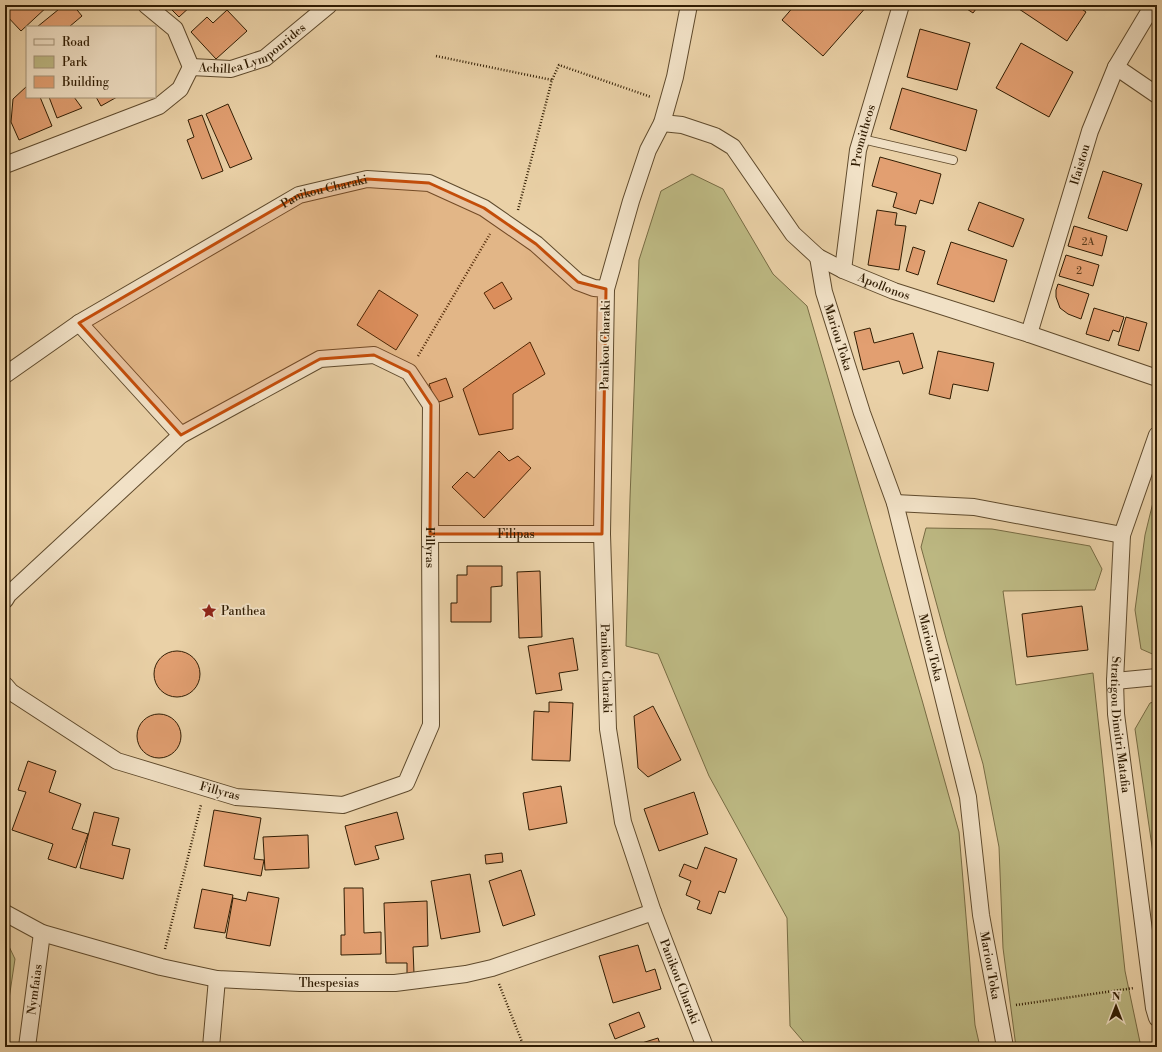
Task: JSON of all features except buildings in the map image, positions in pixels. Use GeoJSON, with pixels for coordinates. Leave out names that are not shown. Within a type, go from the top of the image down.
{"type":"FeatureCollection","features":[{"type":"Feature","properties":{"kind":"street"},"geometry":{"type":"LineString","coordinates":[[146,5],[175,29],[191,67]]}},
{"type":"Feature","properties":{"kind":"street","name":"Achillea Lympourides"},"geometry":{"type":"LineString","coordinates":[[5,165],[159,106],[180,89],[191,67],[231,69],[265,58],[329,5]]}},
{"type":"Feature","properties":{"kind":"street"},"geometry":{"type":"LineString","coordinates":[[606,289],[631,202],[648,150],[662,123],[668,103],[675,77],[689,5]]}},
{"type":"Feature","properties":{"kind":"street","name":"Promitheos"},"geometry":{"type":"LineString","coordinates":[[844,270],[858,150],[901,5]]}},
{"type":"Feature","properties":{"kind":"street","name":"Ifaistou"},"geometry":{"type":"LineString","coordinates":[[1029,334],[1090,131],[1116,67],[1153,5]]}},
{"type":"Feature","properties":{"kind":"street"},"geometry":{"type":"LineString","coordinates":[[1116,67],[1157,94]]}},
{"type":"Feature","properties":{"kind":"street","name":"Apollonos"},"geometry":{"type":"LineString","coordinates":[[662,123],[682,125],[716,136],[733,147],[793,234],[818,257],[844,270],[894,291],[1029,334],[1157,378]]}},
{"type":"Feature","properties":{"kind":"street","name":"Panikou Charaki"},"geometry":{"type":"LineString","coordinates":[[5,375],[79,323],[298,195],[367,179],[429,183],[484,208],[536,244],[578,282],[594,288],[606,289],[602,534],[608,729],[623,822],[654,912],[705,1047]]}},
{"type":"Feature","properties":{"kind":"street","name":"Mariou Toka"},"geometry":{"type":"LineString","coordinates":[[818,257],[824,292],[862,414],[895,503],[968,797],[981,915],[1005,1047]]}},
{"type":"Feature","properties":{"kind":"street"},"geometry":{"type":"LineString","coordinates":[[79,323],[181,435]]}},
{"type":"Feature","properties":{"kind":"street"},"geometry":{"type":"LineString","coordinates":[[5,600],[8,595],[181,435],[320,359],[374,356],[409,372]]}},
{"type":"Feature","properties":{"kind":"street","name":"Fillyras"},"geometry":{"type":"LineString","coordinates":[[5,685],[11,692],[117,761],[236,797],[342,805],[406,783],[431,724],[431,405],[409,372]]}},
{"type":"Feature","properties":{"kind":"street","name":"Stratigou Dimitri Matafia"},"geometry":{"type":"LineString","coordinates":[[1157,434],[1122,535],[1115,681],[1116,714],[1154,1008],[1157,1018]]}},
{"type":"Feature","properties":{"kind":"street"},"geometry":{"type":"LineString","coordinates":[[895,503],[974,507],[1122,535]]}},
{"type":"Feature","properties":{"kind":"street","name":"Filipas"},"geometry":{"type":"LineString","coordinates":[[430,534],[602,534]]}},
{"type":"Feature","properties":{"kind":"street"},"geometry":{"type":"LineString","coordinates":[[1115,681],[1157,677]]}},
{"type":"Feature","properties":{"kind":"street","name":"Thespesias"},"geometry":{"type":"LineString","coordinates":[[5,913],[42,933],[161,967],[217,979],[300,983],[395,983],[466,974],[492,968],[654,912]]}},
{"type":"Feature","properties":{"kind":"street","name":"Nymfaias"},"geometry":{"type":"LineString","coordinates":[[27,1047],[42,933]]}},
{"type":"Feature","properties":{"kind":"street"},"geometry":{"type":"LineString","coordinates":[[212,1047],[217,979]]}},
{"type":"Feature","properties":{"kind":"lane"},"geometry":{"type":"LineString","coordinates":[[862,139],[953,160]]}},
{"type":"Feature","properties":{"kind":"path"},"geometry":{"type":"LineString","coordinates":[[436,56],[552,80]]}},
{"type":"Feature","properties":{"kind":"path"},"geometry":{"type":"LineString","coordinates":[[513,228],[552,80],[559,65],[668,103]]}},
{"type":"Feature","properties":{"kind":"path"},"geometry":{"type":"LineString","coordinates":[[409,372],[499,218]]}},
{"type":"Feature","properties":{"kind":"path"},"geometry":{"type":"LineString","coordinates":[[161,967],[206,787]]}},
{"type":"Feature","properties":{"kind":"path"},"geometry":{"type":"LineString","coordinates":[[492,968],[524,1047]]}},
{"type":"Feature","properties":{"kind":"path"},"geometry":{"type":"LineString","coordinates":[[998,1008],[1151,985]]}},
{"type":"Feature","properties":{"kind":"highlighted area"},"geometry":{"type":"Polygon","coordinates":[[[367,179],[429,183],[484,208],[536,244],[578,282],[606,289],[602,534],[430,534],[431,405],[409,372],[374,355],[320,359],[181,435],[79,323],[299,195],[367,179]]]}},
{"type":"Feature","properties":{"kind":"green space"},"geometry":{"type":"Polygon","coordinates":[[[692,174],[723,189],[773,274],[807,306],[959,832],[975,1025],[980,1047],[808,1047],[790,1026],[787,918],[709,776],[658,654],[626,646],[639,260],[661,191],[692,174]]]}},
{"type":"Feature","properties":{"kind":"green space"},"geometry":{"type":"Polygon","coordinates":[[[1157,486],[1157,656],[1141,649],[1135,610],[1145,535],[1157,486]]]}},
{"type":"Feature","properties":{"kind":"green space"},"geometry":{"type":"Polygon","coordinates":[[[926,528],[992,529],[1090,546],[1102,569],[1095,590],[1003,591],[1016,685],[1093,673],[1125,971],[1141,1047],[1016,1047],[1003,948],[999,847],[983,764],[921,547],[926,528]]]}},
{"type":"Feature","properties":{"kind":"green space"},"geometry":{"type":"Polygon","coordinates":[[[1157,701],[1157,881],[1135,729],[1150,703],[1157,701]]]}},
{"type":"Feature","properties":{"kind":"green space"},"geometry":{"type":"Polygon","coordinates":[[[5,938],[15,959],[5,1026],[5,938]]]}},
{"type":"Feature","properties":{"kind":"place","name":"Panthea"},"geometry":{"type":"Point","coordinates":[209,611]}}]}
